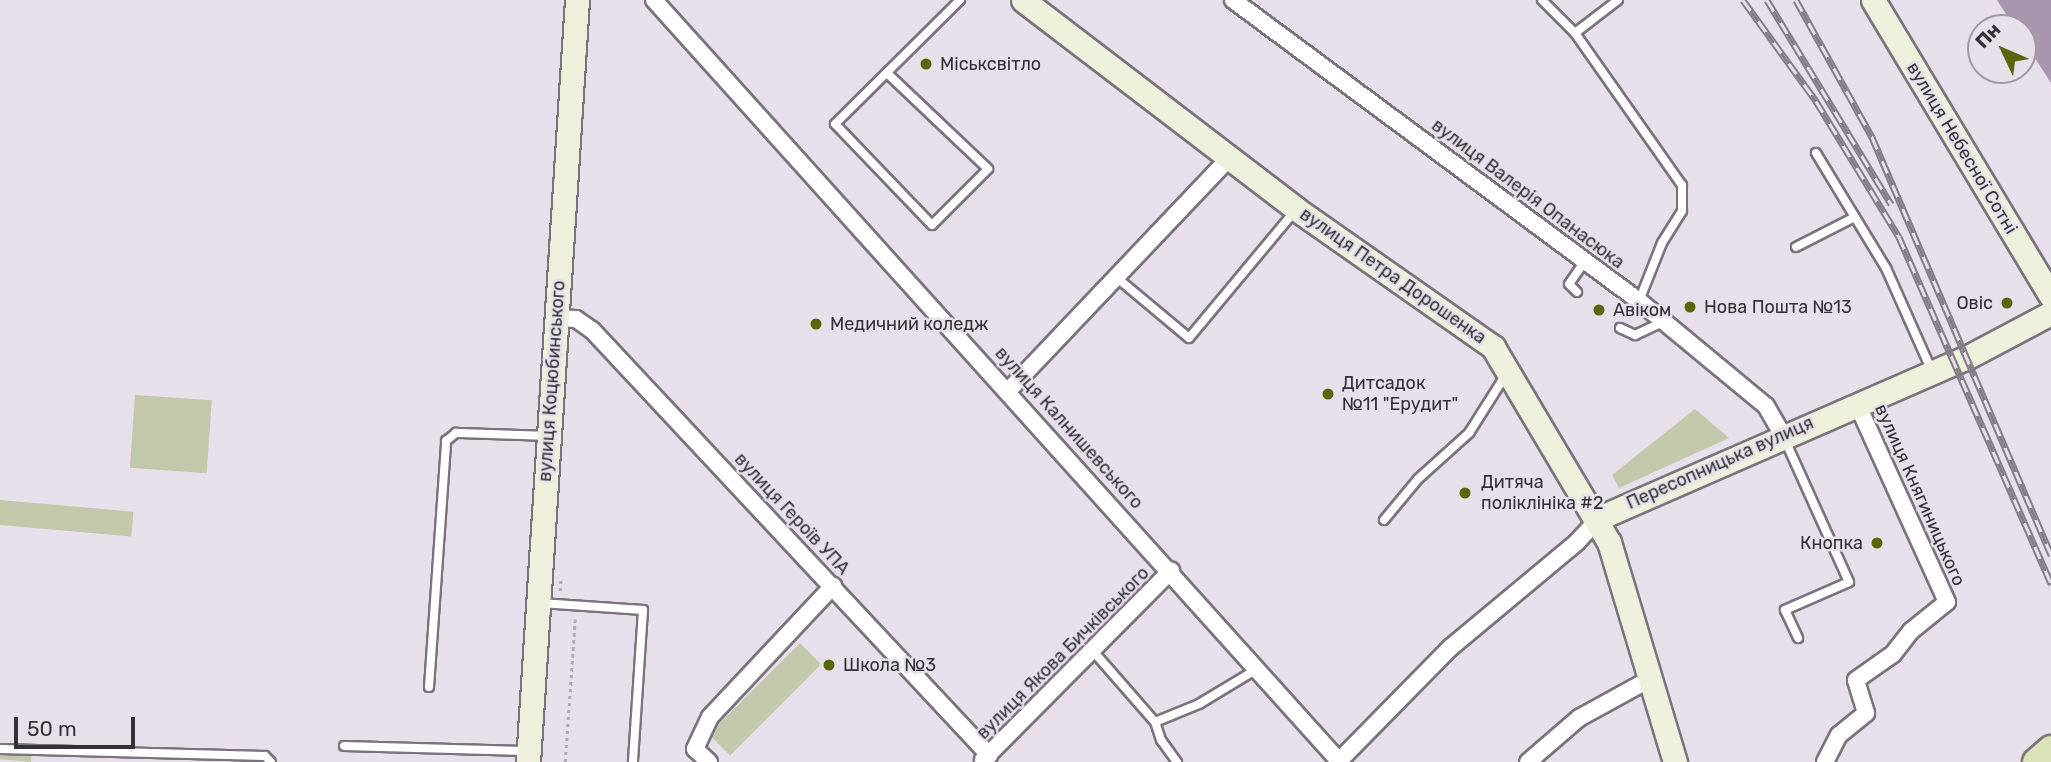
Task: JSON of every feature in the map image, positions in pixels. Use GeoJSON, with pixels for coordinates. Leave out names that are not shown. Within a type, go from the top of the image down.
{"type":"FeatureCollection","features":[{"type":"Feature","properties":{"kind":"main road"},"geometry":{"type":"LineString","coordinates":[[2036,762],[2051,749]]}},
{"type":"Feature","properties":{"kind":"street","name":"вулиця Коцюбинського"},"geometry":{"type":"LineString","coordinates":[[529,757],[577,0]]}},
{"type":"Feature","properties":{"kind":"street","name":"вулиця Калнишевського"},"geometry":{"type":"LineString","coordinates":[[654,0],[1009,390],[1338,762]]}},
{"type":"Feature","properties":{"kind":"street","name":"вулиця Петра Дорошенка"},"geometry":{"type":"LineString","coordinates":[[1023,0],[1296,209],[1469,326],[1493,347],[1599,518],[1675,762]]}},
{"type":"Feature","properties":{"kind":"street","name":"вулиця Валерія Опанасюка"},"geometry":{"type":"LineString","coordinates":[[1233,0],[1639,301],[1766,406],[1783,436]]}},
{"type":"Feature","properties":{"kind":"street","name":"вулиця Небесної Сотні"},"geometry":{"type":"LineString","coordinates":[[1873,0],[2051,296]]}},
{"type":"Feature","properties":{"kind":"street"},"geometry":{"type":"LineString","coordinates":[[1009,390],[1230,157]]}},
{"type":"Feature","properties":{"kind":"street","name":"Пересопницька вулиця"},"geometry":{"type":"LineString","coordinates":[[1338,762],[1450,648],[1577,542],[1599,518],[2020,333],[2051,313]]}},
{"type":"Feature","properties":{"kind":"street","name":"вулиця Героїв УПА"},"geometry":{"type":"LineString","coordinates":[[556,318],[576,319],[592,330],[833,586],[988,760]]}},
{"type":"Feature","properties":{"kind":"street","name":"вулиця Княгиницького"},"geometry":{"type":"LineString","coordinates":[[1825,762],[1839,734],[1866,713],[1856,680],[1893,654],[1911,631],[1947,602],[1857,404]]}},
{"type":"Feature","properties":{"kind":"street","name":"вулиця Якова Бичківського"},"geometry":{"type":"LineString","coordinates":[[988,760],[1171,571]]}},
{"type":"Feature","properties":{"kind":"street"},"geometry":{"type":"LineString","coordinates":[[709,762],[695,749],[710,718],[833,586]]}},
{"type":"Feature","properties":{"kind":"street"},"geometry":{"type":"LineString","coordinates":[[1528,762],[1578,718],[1650,679]]}},
{"type":"Feature","properties":{"kind":"lane"},"geometry":{"type":"LineString","coordinates":[[888,74],[988,169],[932,225],[835,124],[960,0]]}},
{"type":"Feature","properties":{"kind":"lane"},"geometry":{"type":"LineString","coordinates":[[1542,0],[1576,33],[1672,170],[1685,198],[1639,301]]}},
{"type":"Feature","properties":{"kind":"lane"},"geometry":{"type":"LineString","coordinates":[[1576,33],[1618,0]]}},
{"type":"Feature","properties":{"kind":"lane"},"geometry":{"type":"LineString","coordinates":[[1816,152],[1886,268],[1933,372]]}},
{"type":"Feature","properties":{"kind":"lane"},"geometry":{"type":"LineString","coordinates":[[1116,277],[1189,338],[1296,209]]}},
{"type":"Feature","properties":{"kind":"lane"},"geometry":{"type":"LineString","coordinates":[[1796,247],[1855,217]]}},
{"type":"Feature","properties":{"kind":"lane"},"geometry":{"type":"LineString","coordinates":[[1577,292],[1569,284],[1586,261]]}},
{"type":"Feature","properties":{"kind":"lane"},"geometry":{"type":"LineString","coordinates":[[1620,328],[1635,335],[1662,322]]}},
{"type":"Feature","properties":{"kind":"lane"},"geometry":{"type":"LineString","coordinates":[[1384,520],[1418,479],[1469,433],[1509,370]]}},
{"type":"Feature","properties":{"kind":"lane"},"geometry":{"type":"LineString","coordinates":[[429,687],[446,441],[456,433],[549,436]]}},
{"type":"Feature","properties":{"kind":"lane"},"geometry":{"type":"LineString","coordinates":[[1783,436],[1849,582],[1785,610],[1798,638]]}},
{"type":"Feature","properties":{"kind":"lane"},"geometry":{"type":"LineString","coordinates":[[538,603],[643,610],[633,762]]}},
{"type":"Feature","properties":{"kind":"lane"},"geometry":{"type":"LineString","coordinates":[[1093,651],[1155,722],[1161,740],[1177,762]]}},
{"type":"Feature","properties":{"kind":"lane"},"geometry":{"type":"LineString","coordinates":[[1155,722],[1199,704],[1257,669]]}},
{"type":"Feature","properties":{"kind":"lane"},"geometry":{"type":"LineString","coordinates":[[344,746],[529,757]]}},
{"type":"Feature","properties":{"kind":"lane"},"geometry":{"type":"LineString","coordinates":[[0,749],[265,756],[271,762]]}},
{"type":"Feature","properties":{"kind":"path"},"geometry":{"type":"LineString","coordinates":[[565,762],[576,606]]}},
{"type":"Feature","properties":{"kind":"green space"},"geometry":{"type":"Polygon","coordinates":[[[135,395],[212,400],[207,473],[130,468],[135,395]]]}},
{"type":"Feature","properties":{"kind":"green space"},"geometry":{"type":"Polygon","coordinates":[[[1695,409],[1729,438],[1619,488],[1612,475],[1695,409]]]}},
{"type":"Feature","properties":{"kind":"green space"},"geometry":{"type":"Polygon","coordinates":[[[0,500],[133,512],[131,537],[0,525],[0,500]]]}},
{"type":"Feature","properties":{"kind":"green space"},"geometry":{"type":"Polygon","coordinates":[[[800,643],[821,664],[730,755],[709,734],[800,643]]]}},
{"type":"Feature","properties":{"kind":"green space"},"geometry":{"type":"Polygon","coordinates":[[[0,747],[32,750],[31,762],[0,759],[0,747]]]}},
{"type":"Feature","properties":{"kind":"shaded area"},"geometry":{"type":"Polygon","coordinates":[[[1997,0],[2051,0],[2051,83],[2037,62],[2037,14],[2006,14],[1997,0]]]}},
{"type":"Feature","properties":{"kind":"railway"},"geometry":{"type":"LineString","coordinates":[[1743,0],[1816,101],[1899,237],[2051,584]]}},
{"type":"Feature","properties":{"kind":"railway"},"geometry":{"type":"LineString","coordinates":[[1767,0],[1891,204]]}},
{"type":"Feature","properties":{"kind":"railway"},"geometry":{"type":"LineString","coordinates":[[1796,0],[1872,137],[2051,555]]}},
{"type":"Feature","properties":{"kind":"place","name":"Міськсвітло"},"geometry":{"type":"Point","coordinates":[926,64]}},
{"type":"Feature","properties":{"kind":"place","name":"Овіс"},"geometry":{"type":"Point","coordinates":[2007,303]}},
{"type":"Feature","properties":{"kind":"place","name":"Нова Пошта №13"},"geometry":{"type":"Point","coordinates":[1690,307]}},
{"type":"Feature","properties":{"kind":"place","name":"Авіком"},"geometry":{"type":"Point","coordinates":[1599,310]}},
{"type":"Feature","properties":{"kind":"place","name":"Медичний коледж"},"geometry":{"type":"Point","coordinates":[816,324]}},
{"type":"Feature","properties":{"kind":"place","name":"Дитсадок №11 \"Ерудит\""},"geometry":{"type":"Point","coordinates":[1328,394]}},
{"type":"Feature","properties":{"kind":"place","name":"Дитяча поліклініка #2"},"geometry":{"type":"Point","coordinates":[1465,493]}},
{"type":"Feature","properties":{"kind":"place","name":"Кнопка"},"geometry":{"type":"Point","coordinates":[1877,543]}},
{"type":"Feature","properties":{"kind":"place","name":"Школа №3"},"geometry":{"type":"Point","coordinates":[829,665]}}]}
